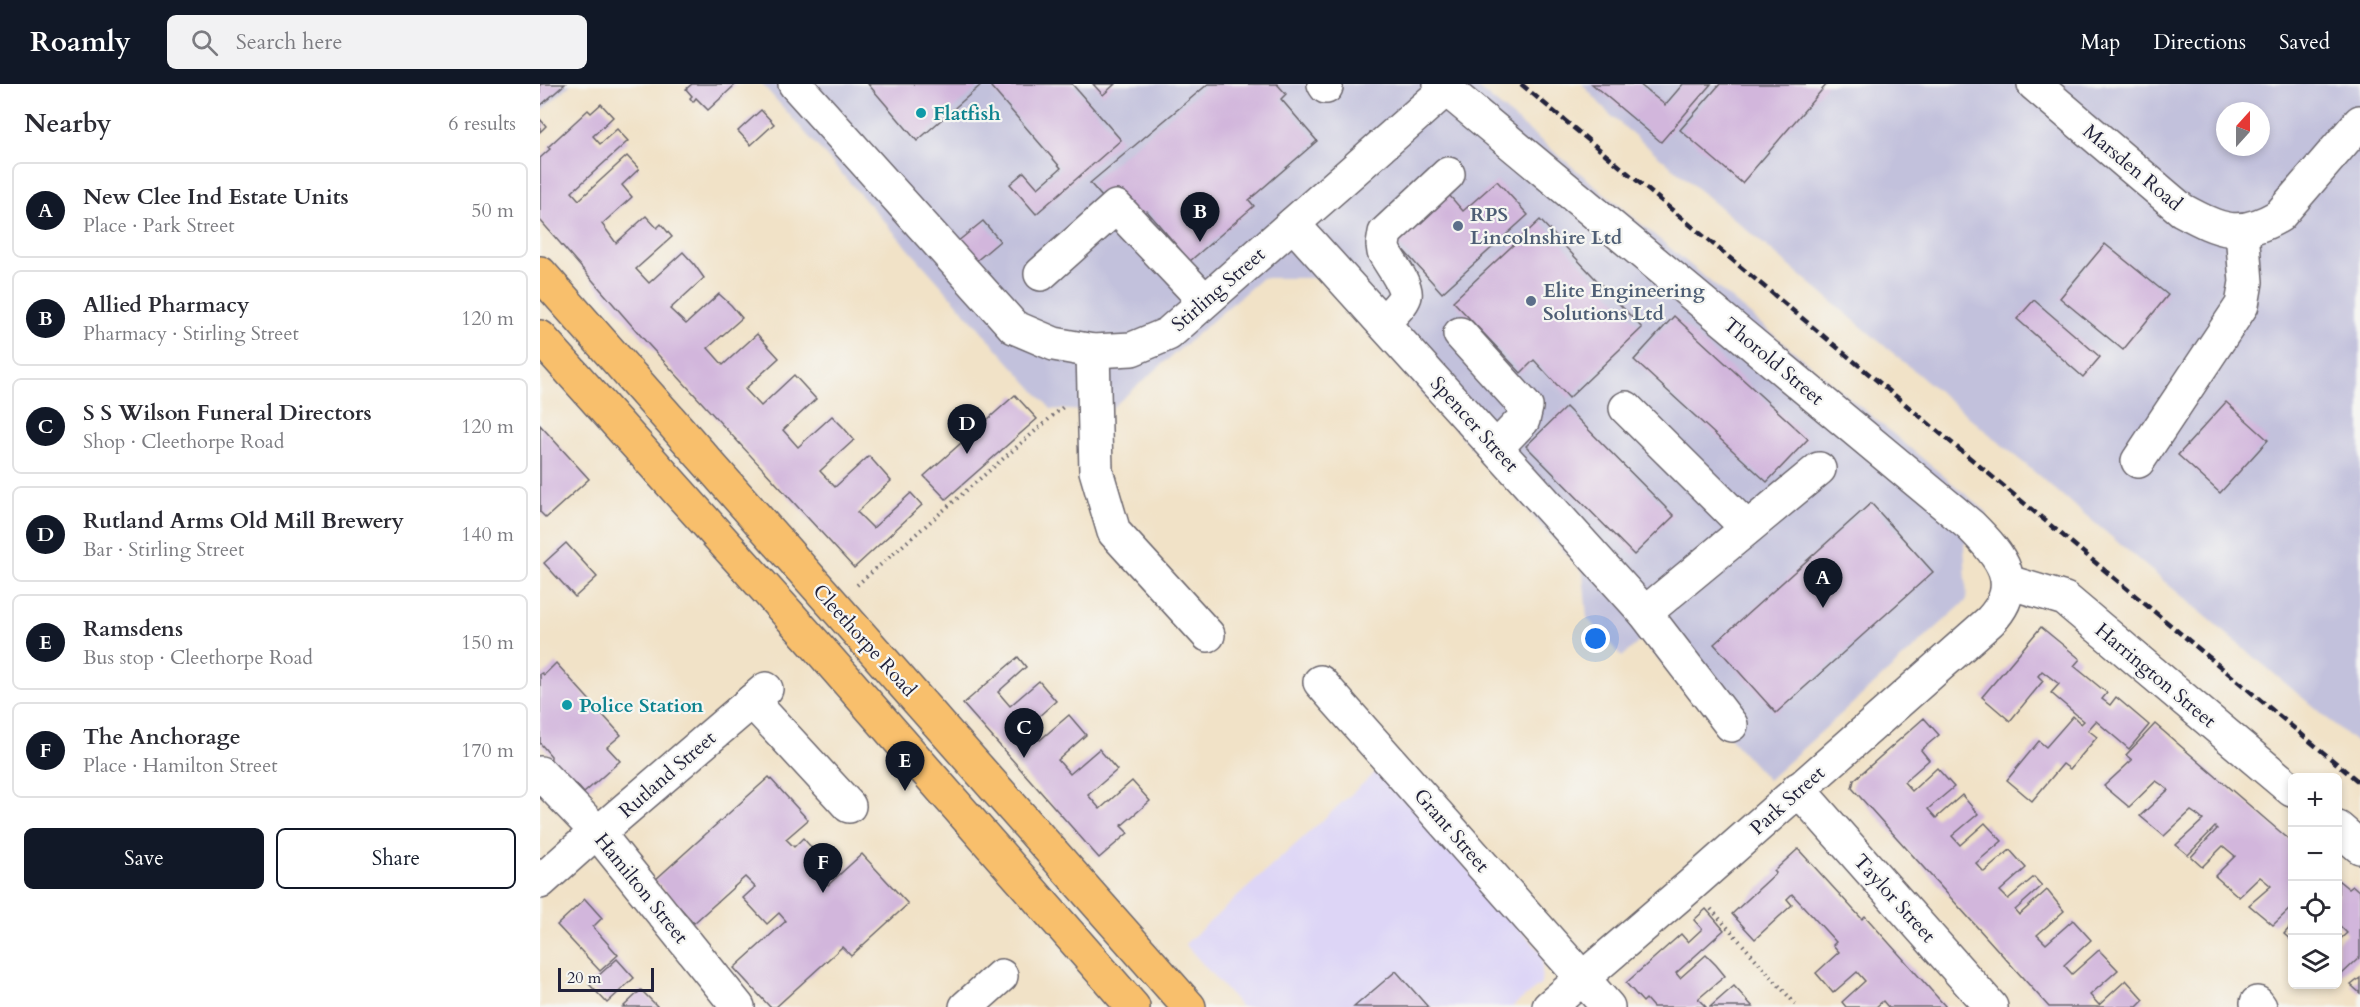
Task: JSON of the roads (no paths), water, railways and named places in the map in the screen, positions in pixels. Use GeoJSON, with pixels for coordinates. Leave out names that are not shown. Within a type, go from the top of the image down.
{"type":"FeatureCollection","features":[{"type":"Feature","properties":{"kind":"main road","name":"Cleethorpe Road"},"geometry":{"type":"LineString","coordinates":[[540,273],[1189,1007]]}},
{"type":"Feature","properties":{"kind":"main road","name":"Cleethorpe Road"},"geometry":{"type":"LineString","coordinates":[[540,338],[807,635],[1133,1007]]}},
{"type":"Feature","properties":{"kind":"street","name":"Stirling Street"},"geometry":{"type":"LineString","coordinates":[[795,84],[1014,327],[1054,344],[1093,366],[1168,334],[1293,224],[1443,86]]}},
{"type":"Feature","properties":{"kind":"street","name":"Marsden Road"},"geometry":{"type":"LineString","coordinates":[[2034,84],[2182,210],[2207,223],[2242,231]]}},
{"type":"Feature","properties":{"kind":"street","name":"Thorold Street"},"geometry":{"type":"LineString","coordinates":[[1443,86],[1971,526],[1991,545],[2002,561],[2008,582]]}},
{"type":"Feature","properties":{"kind":"street"},"geometry":{"type":"LineString","coordinates":[[2138,461],[2242,305],[2246,282],[2242,231],[2262,226],[2279,216],[2360,122]]}},
{"type":"Feature","properties":{"kind":"street"},"geometry":{"type":"LineString","coordinates":[[1383,323],[1406,294],[1384,252],[1384,233],[1448,174]]}},
{"type":"Feature","properties":{"kind":"street"},"geometry":{"type":"LineString","coordinates":[[1041,274],[1116,207],[1205,301]]}},
{"type":"Feature","properties":{"kind":"street","name":"Spencer Street"},"geometry":{"type":"LineString","coordinates":[[1293,224],[1650,619],[1731,725]]}},
{"type":"Feature","properties":{"kind":"street"},"geometry":{"type":"LineString","coordinates":[[1460,334],[1526,407],[1523,420],[1496,448]]}},
{"type":"Feature","properties":{"kind":"street"},"geometry":{"type":"LineString","coordinates":[[1093,366],[1096,471],[1114,532],[1208,635]]}},
{"type":"Feature","properties":{"kind":"street"},"geometry":{"type":"LineString","coordinates":[[1626,408],[1747,528]]}},
{"type":"Feature","properties":{"kind":"street"},"geometry":{"type":"LineString","coordinates":[[1650,619],[1747,528],[1819,469]]}},
{"type":"Feature","properties":{"kind":"street","name":"Park Street"},"geometry":{"type":"LineString","coordinates":[[1549,1007],[1690,886],[1990,621],[2001,609],[2007,596],[2008,582]]}},
{"type":"Feature","properties":{"kind":"street","name":"Harrington Street"},"geometry":{"type":"LineString","coordinates":[[2008,582],[2065,599],[2288,787]]}},
{"type":"Feature","properties":{"kind":"street","name":"Grant Street"},"geometry":{"type":"LineString","coordinates":[[1320,682],[1608,1007]]}},
{"type":"Feature","properties":{"kind":"street","name":"Rutland Street"},"geometry":{"type":"LineString","coordinates":[[540,882],[759,695],[849,806]]}},
{"type":"Feature","properties":{"kind":"street","name":"Hamilton Street"},"geometry":{"type":"LineString","coordinates":[[540,773],[597,832],[738,1007]]}},
{"type":"Feature","properties":{"kind":"street","name":"Taylor Street"},"geometry":{"type":"LineString","coordinates":[[1798,789],[1991,1007]]}},
{"type":"Feature","properties":{"kind":"street"},"geometry":{"type":"LineString","coordinates":[[2342,832],[2360,847]]}},
{"type":"Feature","properties":{"kind":"street"},"geometry":{"type":"LineString","coordinates":[[966,1007],[1001,976]]}},
{"type":"Feature","properties":{"kind":"railway"},"geometry":{"type":"LineString","coordinates":[[1521,84],[2360,783]]}},
{"type":"Feature","properties":{"kind":"place","name":"Flatfish"},"geometry":{"type":"Point","coordinates":[921,113]}},
{"type":"Feature","properties":{"kind":"place","name":"RPS Lincolnshire Ltd"},"geometry":{"type":"Point","coordinates":[1458,226]}},
{"type":"Feature","properties":{"kind":"place","name":"Allied Pharmacy"},"geometry":{"type":"Point","coordinates":[1200,242]}},
{"type":"Feature","properties":{"kind":"place","name":"Elite Engineering Solutions Ltd"},"geometry":{"type":"Point","coordinates":[1531,301]}},
{"type":"Feature","properties":{"kind":"place","name":"Rutland Arms Old Mill Brewery"},"geometry":{"type":"Point","coordinates":[967,454]}},
{"type":"Feature","properties":{"kind":"place","name":"New Clee Ind Estate Units"},"geometry":{"type":"Point","coordinates":[1823,608]}},
{"type":"Feature","properties":{"kind":"place","name":"Police Station"},"geometry":{"type":"Point","coordinates":[567,705]}},
{"type":"Feature","properties":{"kind":"place","name":"S S Wilson Funeral Directors"},"geometry":{"type":"Point","coordinates":[1024,758]}},
{"type":"Feature","properties":{"kind":"place","name":"Ramsdens"},"geometry":{"type":"Point","coordinates":[905,791]}},
{"type":"Feature","properties":{"kind":"place","name":"The Anchorage"},"geometry":{"type":"Point","coordinates":[823,893]}}]}
